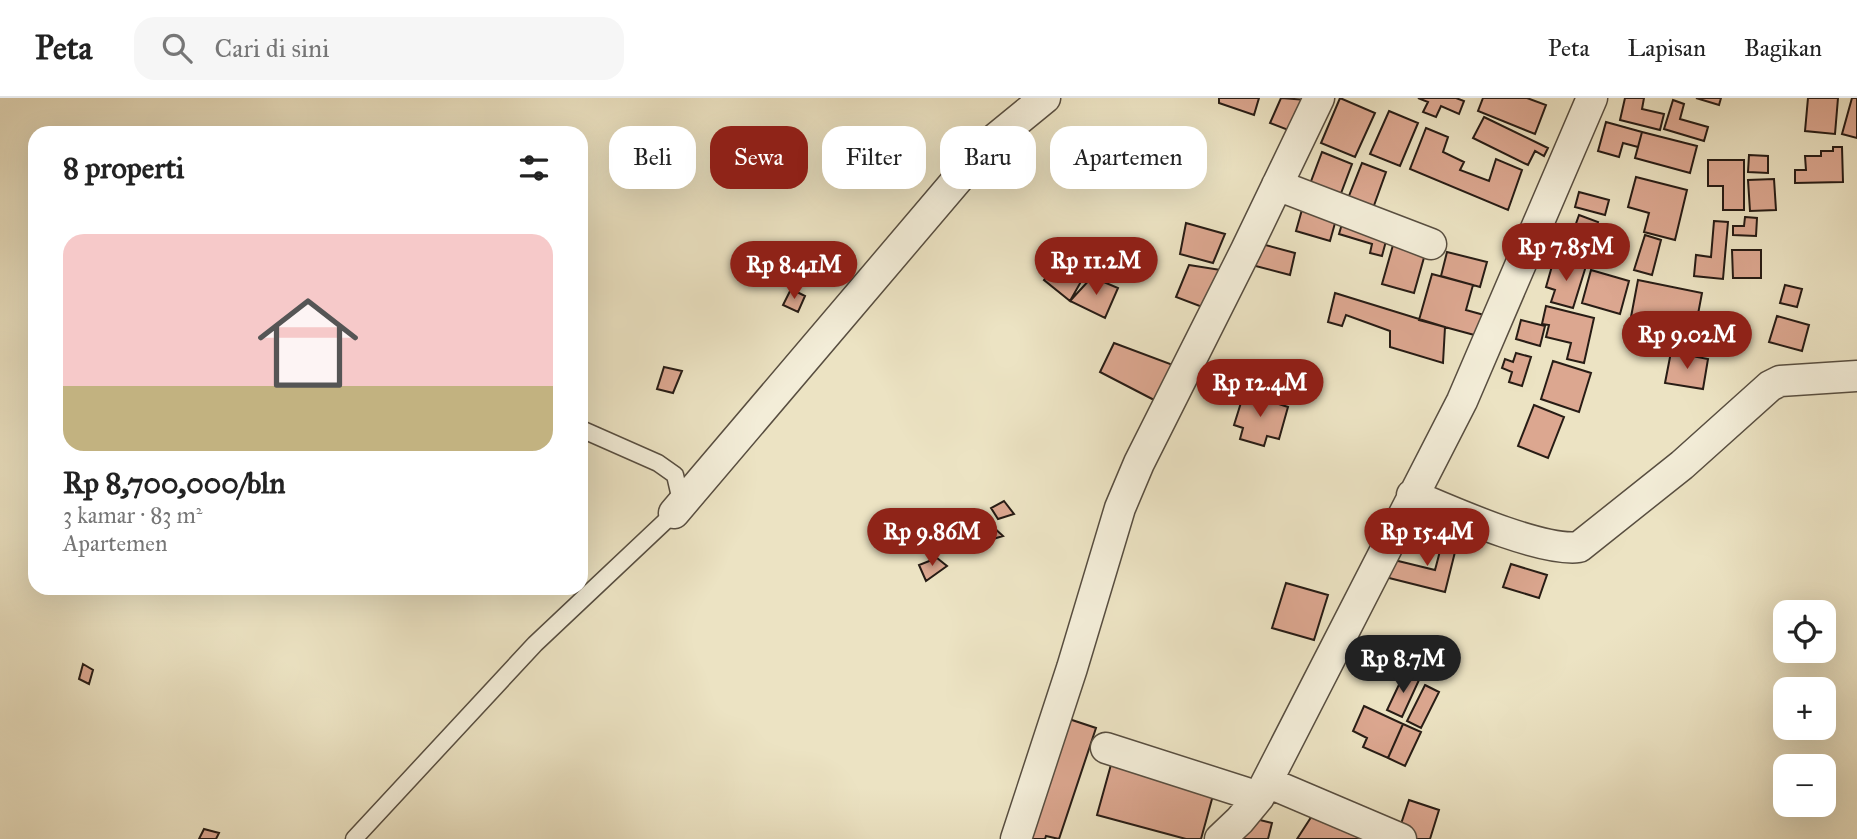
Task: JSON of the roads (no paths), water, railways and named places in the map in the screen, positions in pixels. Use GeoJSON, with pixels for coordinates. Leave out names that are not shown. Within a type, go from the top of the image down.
{"type":"FeatureCollection","features":[{"type":"Feature","properties":{"kind":"street"},"geometry":{"type":"LineString","coordinates":[[674,513],[985,147],[1045,98]]}},
{"type":"Feature","properties":{"kind":"street"},"geometry":{"type":"LineString","coordinates":[[1016,839],[1072,668],[1120,508],[1139,463],[1319,98]]}},
{"type":"Feature","properties":{"kind":"street"},"geometry":{"type":"LineString","coordinates":[[1220,839],[1240,820],[1263,789],[1462,401],[1592,98]]}},
{"type":"Feature","properties":{"kind":"street"},"geometry":{"type":"LineString","coordinates":[[1277,185],[1431,244]]}},
{"type":"Feature","properties":{"kind":"street"},"geometry":{"type":"LineString","coordinates":[[1412,495],[1471,519],[1550,545],[1579,547],[1682,466],[1770,386],[1780,381],[1857,376]]}},
{"type":"Feature","properties":{"kind":"street"},"geometry":{"type":"LineString","coordinates":[[1106,748],[1263,789],[1401,839]]}},
{"type":"Feature","properties":{"kind":"lane"},"geometry":{"type":"LineString","coordinates":[[588,432],[658,463],[675,475],[681,501],[674,513],[588,593]]}},
{"type":"Feature","properties":{"kind":"lane"},"geometry":{"type":"LineString","coordinates":[[354,839],[534,644],[586,595]]}}]}
